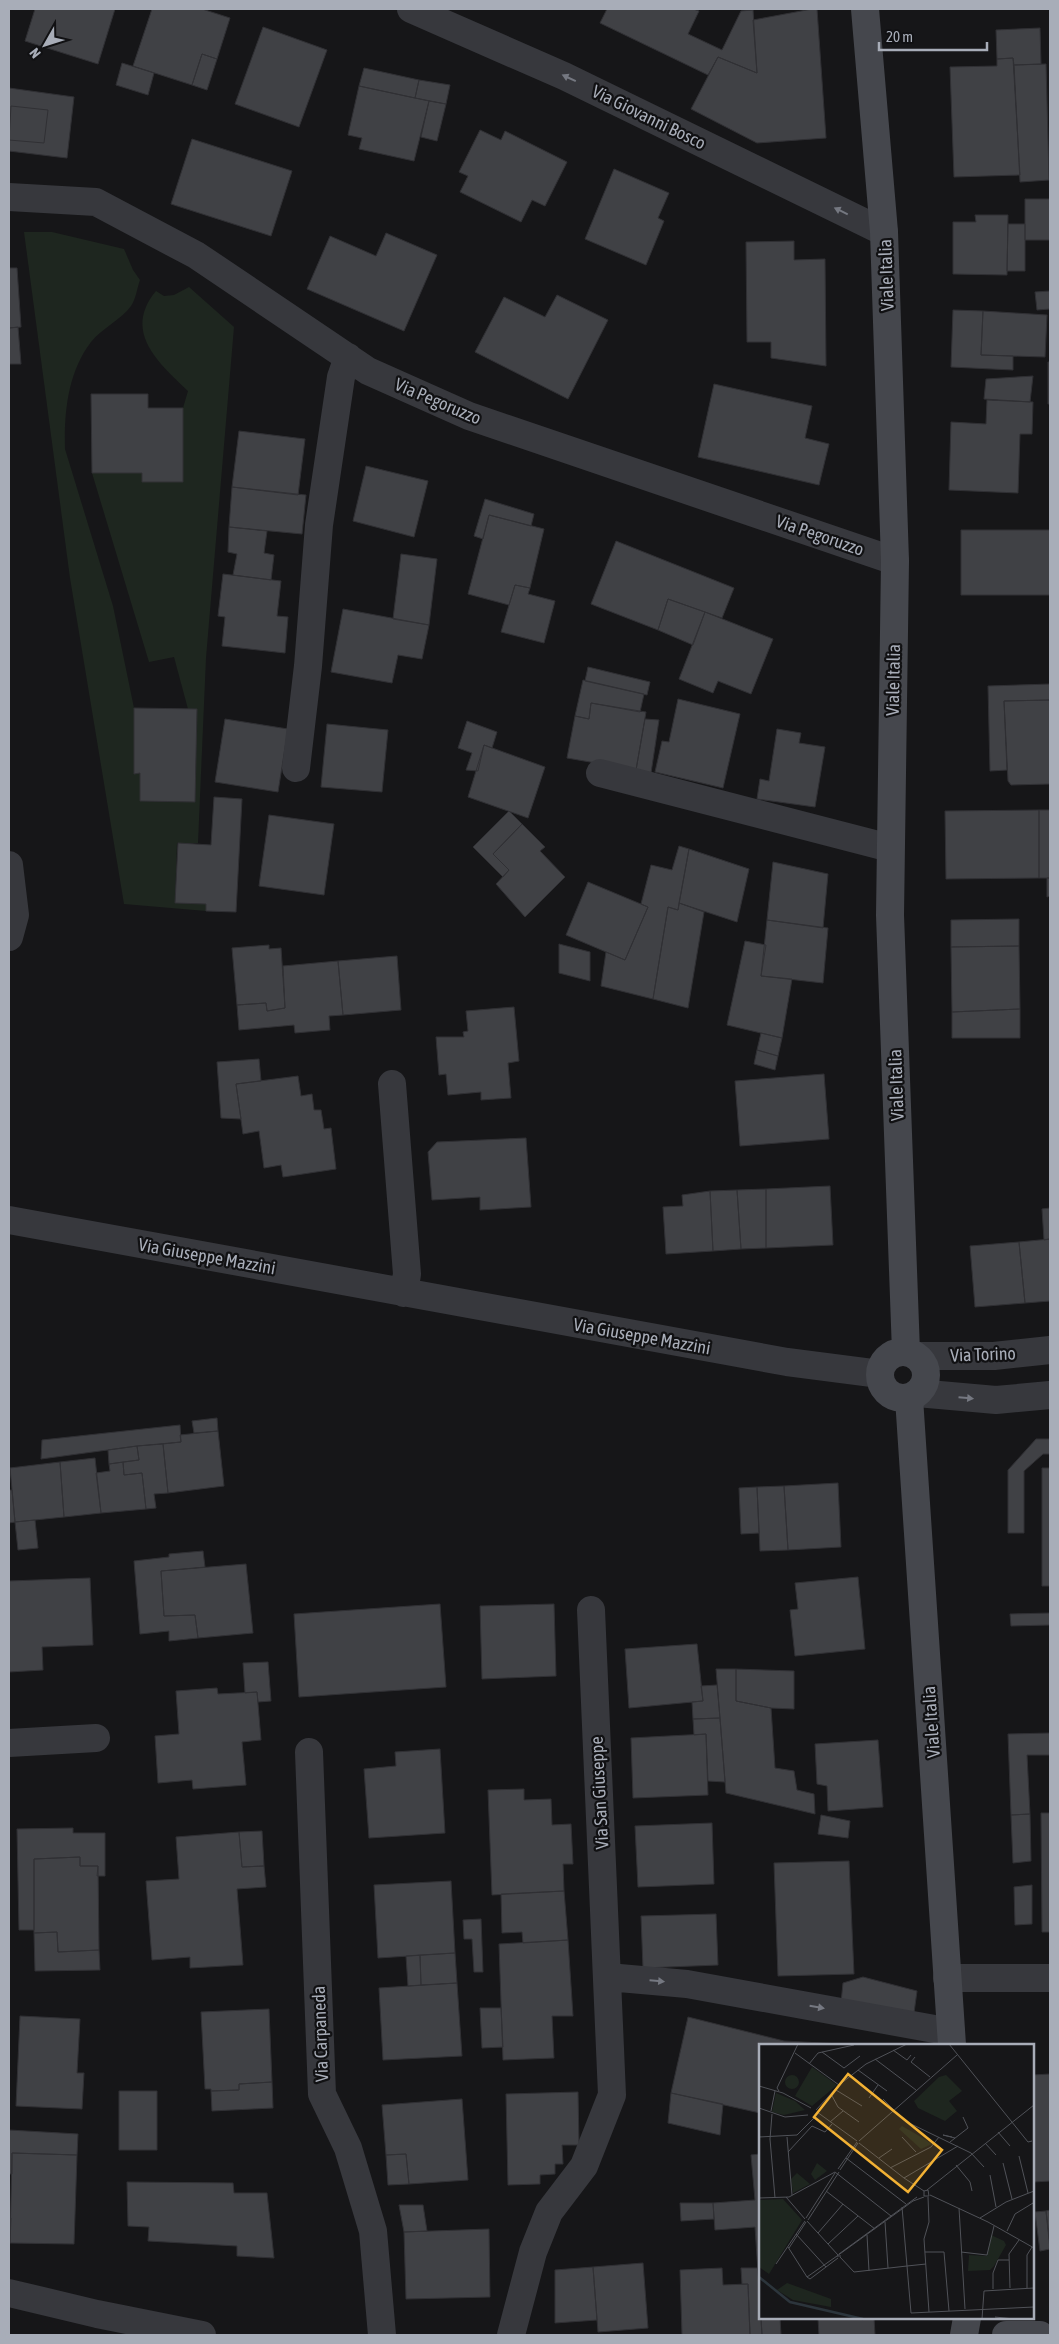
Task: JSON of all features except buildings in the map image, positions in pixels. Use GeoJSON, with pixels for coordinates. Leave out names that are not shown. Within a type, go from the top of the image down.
{"type":"FeatureCollection","features":[{"type":"Feature","properties":{"kind":"main road","name":"Viale Italia"},"geometry":{"type":"LineString","coordinates":[[865,9],[884,232],[895,561],[890,925],[911,1354]]}},
{"type":"Feature","properties":{"kind":"main road"},"geometry":{"type":"LineString","coordinates":[[911,1354],[925,1368],[925,1382],[913,1396],[898,1398],[888,1393],[882,1385],[881,1367],[891,1355],[911,1354]]}},
{"type":"Feature","properties":{"kind":"main road","name":"Viale Italia"},"geometry":{"type":"LineString","coordinates":[[913,1396],[951,2039]]}},
{"type":"Feature","properties":{"kind":"main road"},"geometry":{"type":"LineString","coordinates":[[964,2335],[967,2319]]}},
{"type":"Feature","properties":{"kind":"main road"},"geometry":{"type":"LineString","coordinates":[[1006,2335],[1032,2329]]}},
{"type":"Feature","properties":{"kind":"street","name":"Via Giovanni Bosco"},"geometry":{"type":"LineString","coordinates":[[411,9],[564,76],[884,232]]}},
{"type":"Feature","properties":{"kind":"street","name":"Via Pegoruzzo"},"geometry":{"type":"LineString","coordinates":[[9,197],[96,202],[196,255],[368,371],[469,416],[895,561]]}},
{"type":"Feature","properties":{"kind":"street"},"geometry":{"type":"LineString","coordinates":[[296,768],[308,666],[319,525],[341,377],[348,357]]}},
{"type":"Feature","properties":{"kind":"street"},"geometry":{"type":"LineString","coordinates":[[600,773],[890,848]]}},
{"type":"Feature","properties":{"kind":"street"},"geometry":{"type":"LineString","coordinates":[[9,865],[15,915],[9,937]]}},
{"type":"Feature","properties":{"kind":"street"},"geometry":{"type":"LineString","coordinates":[[392,1084],[407,1274],[404,1293]]}},
{"type":"Feature","properties":{"kind":"street","name":"Via Giuseppe Mazzini"},"geometry":{"type":"LineString","coordinates":[[9,1220],[787,1362],[880,1374]]}},
{"type":"Feature","properties":{"kind":"street","name":"Via Torino"},"geometry":{"type":"LineString","coordinates":[[911,1354],[994,1356],[1050,1350]]}},
{"type":"Feature","properties":{"kind":"street"},"geometry":{"type":"LineString","coordinates":[[913,1396],[996,1400],[1050,1395]]}},
{"type":"Feature","properties":{"kind":"street","name":"Via San Giuseppe"},"geometry":{"type":"LineString","coordinates":[[511,2335],[533,2252],[549,2212],[584,2166],[612,2095],[591,1610]]}},
{"type":"Feature","properties":{"kind":"street"},"geometry":{"type":"LineString","coordinates":[[9,1743],[96,1738]]}},
{"type":"Feature","properties":{"kind":"street","name":"Via Carpaneda"},"geometry":{"type":"LineString","coordinates":[[310,1752],[322,2094],[348,2148],[373,2231],[382,2335]]}},
{"type":"Feature","properties":{"kind":"street"},"geometry":{"type":"LineString","coordinates":[[608,1977],[687,1984],[951,2039]]}},
{"type":"Feature","properties":{"kind":"street"},"geometry":{"type":"LineString","coordinates":[[947,1978],[1050,1978]]}},
{"type":"Feature","properties":{"kind":"street"},"geometry":{"type":"LineString","coordinates":[[9,2293],[97,2314],[202,2335]]}},
{"type":"Feature","properties":{"kind":"shaded area"},"geometry":{"type":"Polygon","coordinates":[[[24,232],[52,232],[124,249],[133,270],[140,280],[131,306],[122,316],[95,337],[77,366],[69,393],[65,421],[65,449],[113,606],[134,708],[134,774],[140,773],[140,801],[195,802],[197,709],[188,709],[174,657],[149,662],[92,473],[142,473],[143,482],[183,482],[183,408],[188,391],[156,358],[148,346],[144,333],[143,320],[146,306],[156,291],[164,296],[174,295],[189,287],[234,327],[206,658],[198,843],[177,843],[175,903],[206,904],[206,911],[124,904],[70,578],[24,232]]]}}]}
